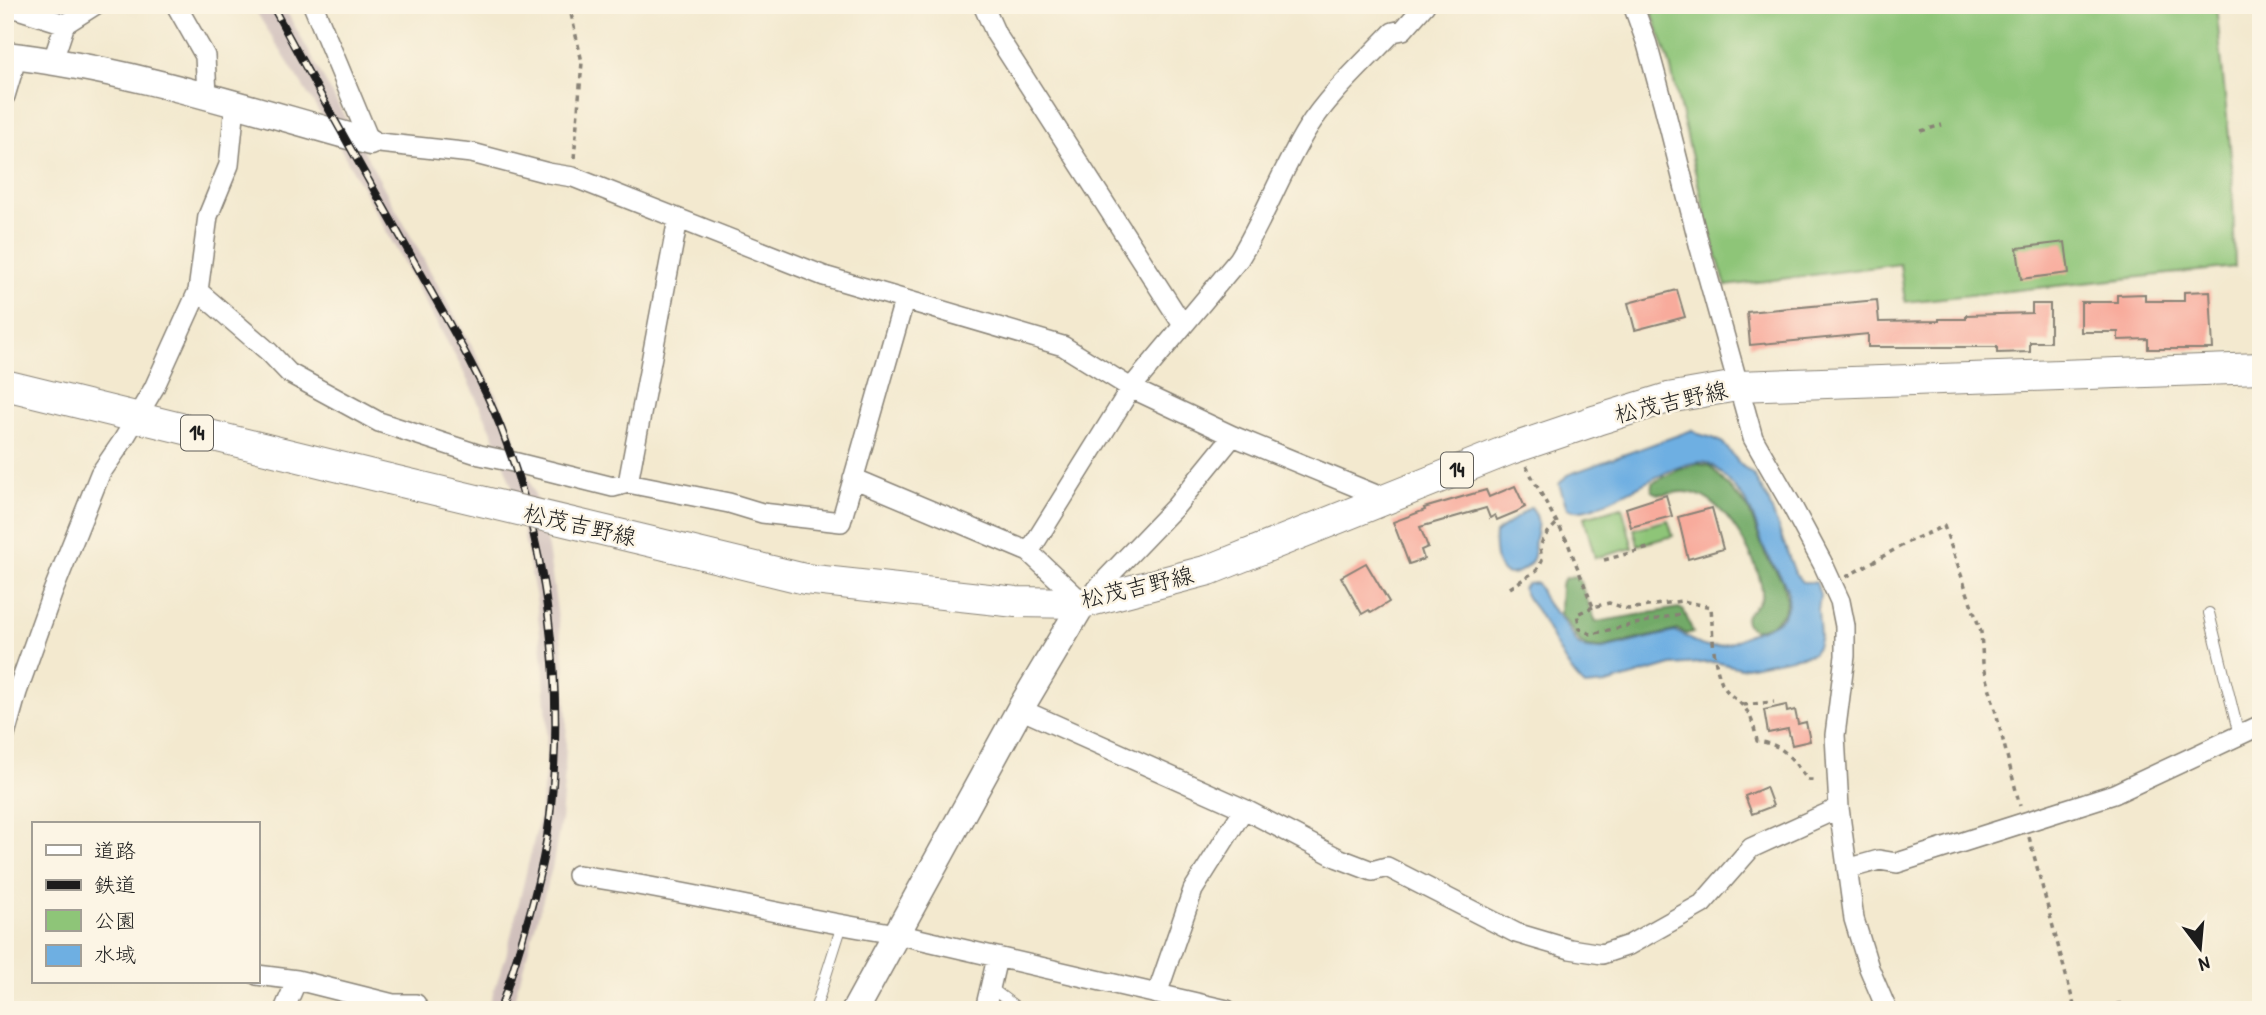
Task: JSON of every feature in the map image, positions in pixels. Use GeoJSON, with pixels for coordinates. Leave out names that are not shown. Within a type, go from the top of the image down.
{"type":"FeatureCollection","features":[{"type":"Feature","properties":{"kind":"main road","name":"松茂吉野線"},"geometry":{"type":"LineString","coordinates":[[5,385],[805,579],[1016,602],[1083,603],[1209,570],[1511,449],[1668,398],[1737,386],[2261,368]]}},
{"type":"Feature","properties":{"kind":"street"},"geometry":{"type":"LineString","coordinates":[[5,5],[65,23]]}},
{"type":"Feature","properties":{"kind":"street"},"geometry":{"type":"LineString","coordinates":[[53,60],[65,23],[95,5]]}},
{"type":"Feature","properties":{"kind":"street"},"geometry":{"type":"LineString","coordinates":[[176,5],[205,56],[207,95]]}},
{"type":"Feature","properties":{"kind":"street"},"geometry":{"type":"LineString","coordinates":[[313,5],[370,142]]}},
{"type":"Feature","properties":{"kind":"street"},"geometry":{"type":"LineString","coordinates":[[983,5],[996,34],[1183,325]]}},
{"type":"Feature","properties":{"kind":"street"},"geometry":{"type":"LineString","coordinates":[[1029,552],[1130,388],[1239,259],[1308,128],[1336,93],[1393,32],[1403,30],[1425,5]]}},
{"type":"Feature","properties":{"kind":"street"},"geometry":{"type":"LineString","coordinates":[[1633,5],[1661,93],[1753,438],[1792,506],[1832,585],[1846,626],[1835,735],[1839,808],[1854,919],[1869,968],[1887,1010]]}},
{"type":"Feature","properties":{"kind":"street"},"geometry":{"type":"LineString","coordinates":[[5,96],[11,56],[53,60],[207,95],[370,142],[472,153],[573,177],[824,276],[1063,346],[1130,388],[1233,436],[1386,499]]}},
{"type":"Feature","properties":{"kind":"street"},"geometry":{"type":"LineString","coordinates":[[5,735],[52,594],[100,474],[154,388],[198,290],[208,216],[229,165],[235,105]]}},
{"type":"Feature","properties":{"kind":"street"},"geometry":{"type":"LineString","coordinates":[[628,483],[678,219]]}},
{"type":"Feature","properties":{"kind":"street"},"geometry":{"type":"LineString","coordinates":[[198,290],[289,373],[379,422],[480,456],[513,461],[613,487],[628,483],[729,503],[762,513],[841,522],[904,301]]}},
{"type":"Feature","properties":{"kind":"street"},"geometry":{"type":"LineString","coordinates":[[855,1010],[1020,709],[1083,603],[1176,506],[1233,436]]}},
{"type":"Feature","properties":{"kind":"street"},"geometry":{"type":"LineString","coordinates":[[853,478],[1029,552],[1083,603]]}},
{"type":"Feature","properties":{"kind":"street"},"geometry":{"type":"LineString","coordinates":[[1020,709],[1244,809],[1338,858],[1372,871],[1387,867],[1516,933],[1570,949],[1602,954],[1629,945],[1702,904],[1751,848],[1839,808]]}},
{"type":"Feature","properties":{"kind":"street"},"geometry":{"type":"LineString","coordinates":[[1847,869],[1879,860],[1897,863],[2114,793],[2261,726]]}},
{"type":"Feature","properties":{"kind":"street"},"geometry":{"type":"LineString","coordinates":[[1157,994],[1193,890],[1244,809]]}},
{"type":"Feature","properties":{"kind":"street"},"geometry":{"type":"LineString","coordinates":[[577,875],[647,885],[842,925],[897,933],[1227,1010]]}},
{"type":"Feature","properties":{"kind":"street"},"geometry":{"type":"LineString","coordinates":[[985,1010],[997,958]]}},
{"type":"Feature","properties":{"kind":"street"},"geometry":{"type":"LineString","coordinates":[[259,975],[297,980],[393,1004],[416,1004]]}},
{"type":"Feature","properties":{"kind":"street"},"geometry":{"type":"LineString","coordinates":[[284,1010],[297,980]]}},
{"type":"Feature","properties":{"kind":"lane"},"geometry":{"type":"LineString","coordinates":[[2209,612],[2239,735]]}},
{"type":"Feature","properties":{"kind":"lane"},"geometry":{"type":"LineString","coordinates":[[815,1010],[842,925]]}},
{"type":"Feature","properties":{"kind":"lane"},"geometry":{"type":"LineString","coordinates":[[991,988],[1020,1010]]}},
{"type":"Feature","properties":{"kind":"path"},"geometry":{"type":"LineString","coordinates":[[569,5],[582,62],[573,177]]}},
{"type":"Feature","properties":{"kind":"path"},"geometry":{"type":"LineString","coordinates":[[1921,131],[1942,125]]}},
{"type":"Feature","properties":{"kind":"path"},"geometry":{"type":"LineString","coordinates":[[1511,449],[1530,471],[1567,541],[1593,607]]}},
{"type":"Feature","properties":{"kind":"path"},"geometry":{"type":"LineString","coordinates":[[1510,588],[1538,570],[1542,560],[1541,547],[1544,537],[1557,523]]}},
{"type":"Feature","properties":{"kind":"path"},"geometry":{"type":"LineString","coordinates":[[1832,585],[1909,541],[1944,526],[1981,632],[1983,663],[2075,1009],[2126,1003],[2127,1010]]}},
{"type":"Feature","properties":{"kind":"path"},"geometry":{"type":"LineString","coordinates":[[1604,560],[1652,547]]}},
{"type":"Feature","properties":{"kind":"path"},"geometry":{"type":"LineString","coordinates":[[1684,613],[1591,634],[1580,629],[1577,614],[1609,603],[1628,609],[1682,601],[1711,607],[1718,669],[1728,693],[1743,705],[1752,718],[1757,741],[1781,748],[1791,756],[1808,780],[1815,780]]}},
{"type":"Feature","properties":{"kind":"path"},"geometry":{"type":"LineString","coordinates":[[1743,705],[1774,702]]}},
{"type":"Feature","properties":{"kind":"shaded area"},"geometry":{"type":"Polygon","coordinates":[[[243,5],[283,5],[477,356],[509,421],[536,498],[548,548],[564,659],[567,719],[565,770],[561,820],[552,868],[511,1010],[487,1010],[506,956],[539,819],[546,769],[547,722],[536,598],[517,501],[491,429],[460,365],[331,131],[255,10],[247,13],[243,5]]]}},
{"type":"Feature","properties":{"kind":"green space"},"geometry":{"type":"Polygon","coordinates":[[[1649,5],[2216,5],[2232,167],[2235,267],[1905,302],[1900,264],[1726,286],[1710,234],[1669,61],[1649,5]]]}},
{"type":"Feature","properties":{"kind":"green space"},"geometry":{"type":"Polygon","coordinates":[[[1698,464],[1710,466],[1748,508],[1766,556],[1782,580],[1787,600],[1784,612],[1771,625],[1754,630],[1747,625],[1746,616],[1761,598],[1761,587],[1749,551],[1721,511],[1713,503],[1694,493],[1663,494],[1652,491],[1652,483],[1698,464]]]}},
{"type":"Feature","properties":{"kind":"green space"},"geometry":{"type":"Polygon","coordinates":[[[1622,507],[1633,548],[1595,558],[1584,517],[1622,507]]]}},
{"type":"Feature","properties":{"kind":"green space"},"geometry":{"type":"Polygon","coordinates":[[[1668,520],[1673,536],[1638,545],[1634,529],[1668,520]]]}},
{"type":"Feature","properties":{"kind":"green space"},"geometry":{"type":"Polygon","coordinates":[[[1578,577],[1596,622],[1679,608],[1684,611],[1693,632],[1686,634],[1678,630],[1599,648],[1587,647],[1581,643],[1560,613],[1561,584],[1565,578],[1578,577]]]}},
{"type":"Feature","properties":{"kind":"water"},"geometry":{"type":"Polygon","coordinates":[[[1692,430],[1723,443],[1753,475],[1768,500],[1795,573],[1802,582],[1816,582],[1820,595],[1820,636],[1817,647],[1812,654],[1741,668],[1715,662],[1671,665],[1606,684],[1585,686],[1564,660],[1525,595],[1523,588],[1527,584],[1537,583],[1547,604],[1560,617],[1578,644],[1586,649],[1599,650],[1674,632],[1703,646],[1718,646],[1771,625],[1786,611],[1788,592],[1765,550],[1750,509],[1712,465],[1693,463],[1676,468],[1595,506],[1579,510],[1567,508],[1559,484],[1567,475],[1692,430]]]}},
{"type":"Feature","properties":{"kind":"water"},"geometry":{"type":"Polygon","coordinates":[[[1531,507],[1538,522],[1534,556],[1524,569],[1508,574],[1503,572],[1498,564],[1495,533],[1531,507]]]}},
{"type":"Feature","properties":{"kind":"building"},"geometry":{"type":"Polygon","coordinates":[[[2065,242],[2069,273],[2021,279],[2017,248],[2065,242]]]}},
{"type":"Feature","properties":{"kind":"building"},"geometry":{"type":"Polygon","coordinates":[[[1677,290],[1685,317],[1635,330],[1628,303],[1677,290]]]}},
{"type":"Feature","properties":{"kind":"building"},"geometry":{"type":"Polygon","coordinates":[[[2210,291],[2213,349],[2148,349],[2148,339],[2118,340],[2118,332],[2081,332],[2081,302],[2117,302],[2117,295],[2145,294],[2145,301],[2184,301],[2184,292],[2210,291]]]}},
{"type":"Feature","properties":{"kind":"building"},"geometry":{"type":"Polygon","coordinates":[[[1877,300],[1879,322],[1939,321],[1966,319],[1966,315],[2032,313],[2032,304],[2050,304],[2050,342],[2030,342],[2030,352],[1997,353],[1997,347],[1868,347],[1868,334],[1750,345],[1747,312],[1877,300]]]}},
{"type":"Feature","properties":{"kind":"building"},"geometry":{"type":"Polygon","coordinates":[[[1515,486],[1525,507],[1516,512],[1497,520],[1495,515],[1490,518],[1486,508],[1420,527],[1428,547],[1421,550],[1424,559],[1409,564],[1393,522],[1425,510],[1424,508],[1486,490],[1489,497],[1515,486]]]}},
{"type":"Feature","properties":{"kind":"building"},"geometry":{"type":"Polygon","coordinates":[[[1666,495],[1672,516],[1631,527],[1626,508],[1666,495]]]}},
{"type":"Feature","properties":{"kind":"building"},"geometry":{"type":"Polygon","coordinates":[[[1712,508],[1723,549],[1688,559],[1678,517],[1712,508]]]}},
{"type":"Feature","properties":{"kind":"building"},"geometry":{"type":"Polygon","coordinates":[[[1366,563],[1389,602],[1371,613],[1369,610],[1362,614],[1341,577],[1366,563]]]}},
{"type":"Feature","properties":{"kind":"building"},"geometry":{"type":"Polygon","coordinates":[[[1786,705],[1787,712],[1795,710],[1798,724],[1806,722],[1810,741],[1792,745],[1788,729],[1768,733],[1764,710],[1786,705]]]}},
{"type":"Feature","properties":{"kind":"building"},"geometry":{"type":"Polygon","coordinates":[[[1766,787],[1773,806],[1752,814],[1745,796],[1766,787]]]}},
{"type":"Feature","properties":{"kind":"railway"},"geometry":{"type":"LineString","coordinates":[[272,5],[483,387],[501,428],[531,522],[549,619],[555,718],[554,767],[542,865],[530,914],[500,1010]]}}]}
